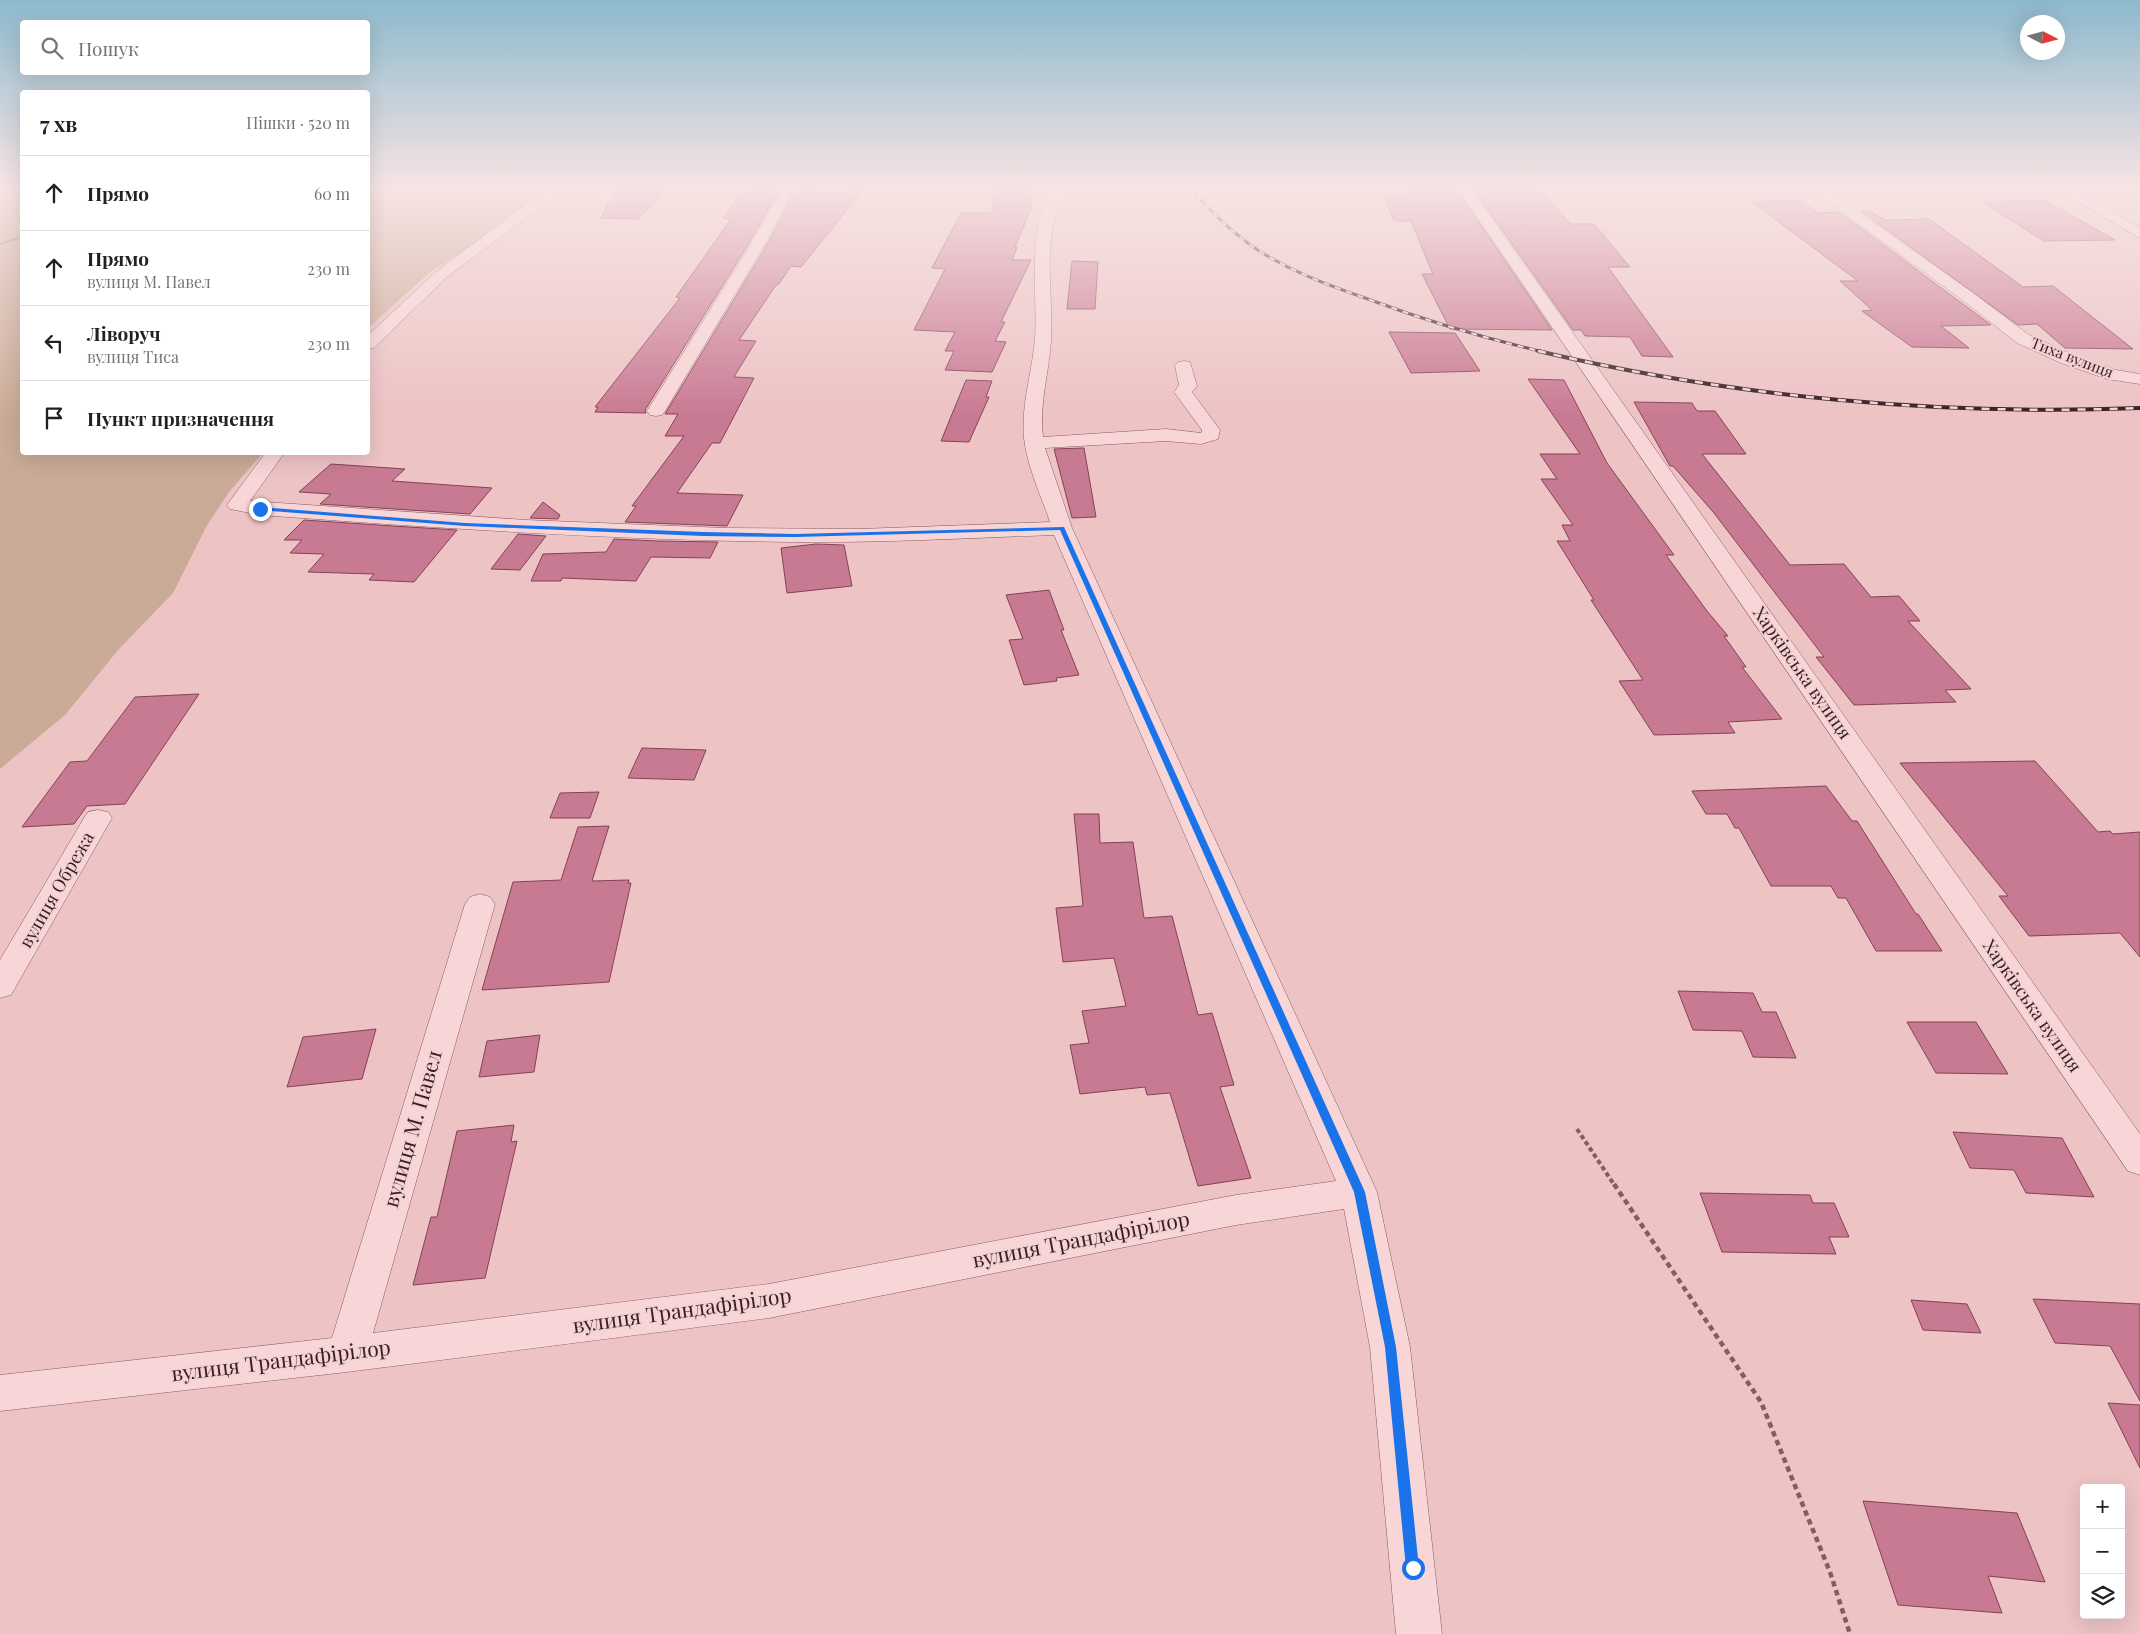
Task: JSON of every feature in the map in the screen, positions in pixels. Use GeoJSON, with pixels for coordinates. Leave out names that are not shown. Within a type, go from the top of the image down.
{"type":"FeatureCollection","features":[{"type":"Feature","properties":{"kind":"street"},"geometry":{"type":"LineString","coordinates":[[370,342],[442,274],[458,262]]}},
{"type":"Feature","properties":{"kind":"street"},"geometry":{"type":"LineString","coordinates":[[656,411],[746,262]]}},
{"type":"Feature","properties":{"kind":"street"},"geometry":{"type":"LineString","coordinates":[[1043,262],[1043,340],[1031,414],[1034,443],[1062,528],[1359,1192],[1390,1347],[1419,1634]]}},
{"type":"Feature","properties":{"kind":"street","name":"Харківська вулиця"},"geometry":{"type":"LineString","coordinates":[[1515,262],[2140,1161]]}},
{"type":"Feature","properties":{"kind":"street","name":"Тиха вулиця"},"geometry":{"type":"LineString","coordinates":[[1920,262],[2023,339],[2067,359],[2113,375],[2140,379]]}},
{"type":"Feature","properties":{"kind":"street"},"geometry":{"type":"LineString","coordinates":[[1034,443],[1168,434],[1201,439],[1208,438],[1211,435],[1211,430],[1183,392],[1188,386],[1184,366]]}},
{"type":"Feature","properties":{"kind":"street"},"geometry":{"type":"LineString","coordinates":[[274,455],[236,505],[260,509],[465,524],[703,534],[795,536],[1062,528]]}},
{"type":"Feature","properties":{"kind":"street","name":"вулиця Обрежа"},"geometry":{"type":"LineString","coordinates":[[0,987],[98,818]]}},
{"type":"Feature","properties":{"kind":"street","name":"вулиця М. Павел"},"geometry":{"type":"LineString","coordinates":[[347,1354],[480,904]]}},
{"type":"Feature","properties":{"kind":"street","name":"вулиця Трандафірілор"},"geometry":{"type":"LineString","coordinates":[[0,1393],[347,1354],[769,1301],[1236,1210],[1359,1192]]}},
{"type":"Feature","properties":{"kind":"path"},"geometry":{"type":"LineString","coordinates":[[1577,1129],[1761,1402],[1830,1572],[1850,1634]]}},
{"type":"Feature","properties":{"kind":"shaded area"},"geometry":{"type":"Polygon","coordinates":[[[0,262],[20,262],[20,455],[261,455],[229,492],[206,527],[173,593],[119,649],[65,715],[0,769],[0,262]]]}},
{"type":"Feature","properties":{"kind":"shaded area"},"geometry":{"type":"Polygon","coordinates":[[[370,262],[445,262],[430,272],[370,326],[370,262]]]}},
{"type":"Feature","properties":{"kind":"building"},"geometry":{"type":"Polygon","coordinates":[[[701,262],[737,262],[645,410],[646,413],[595,412],[598,407],[595,407],[680,298],[676,297],[701,262]]]}},
{"type":"Feature","properties":{"kind":"building"},"geometry":{"type":"Polygon","coordinates":[[[757,262],[805,262],[801,267],[791,266],[739,340],[756,341],[734,377],[754,378],[720,443],[712,443],[677,493],[743,495],[727,526],[625,522],[636,506],[632,506],[684,436],[665,436],[678,414],[665,414],[757,262]]]}},
{"type":"Feature","properties":{"kind":"building"},"geometry":{"type":"Polygon","coordinates":[[[935,262],[1030,262],[1001,322],[1005,322],[995,341],[1006,342],[992,372],[945,370],[954,351],[945,351],[955,332],[914,330],[945,269],[932,268],[935,262]]]}},
{"type":"Feature","properties":{"kind":"building"},"geometry":{"type":"Polygon","coordinates":[[[1072,262],[1098,262],[1095,309],[1067,309],[1072,262]]]}},
{"type":"Feature","properties":{"kind":"building"},"geometry":{"type":"Polygon","coordinates":[[[1428,262],[1506,262],[1552,330],[1450,329],[1422,274],[1433,274],[1428,262]]]}},
{"type":"Feature","properties":{"kind":"building"},"geometry":{"type":"Polygon","coordinates":[[[1525,262],[1626,262],[1630,267],[1608,267],[1673,357],[1642,356],[1630,337],[1585,336],[1581,330],[1573,330],[1525,262]]]}},
{"type":"Feature","properties":{"kind":"building"},"geometry":{"type":"Polygon","coordinates":[[[1833,262],[1907,262],[1991,325],[1941,326],[1969,348],[1912,347],[1862,311],[1872,310],[1840,281],[1858,281],[1833,262]]]}},
{"type":"Feature","properties":{"kind":"building"},"geometry":{"type":"Polygon","coordinates":[[[1932,262],[1989,262],[2023,287],[2053,286],[2133,349],[2065,348],[2037,324],[2018,325],[1932,262]]]}},
{"type":"Feature","properties":{"kind":"building"},"geometry":{"type":"Polygon","coordinates":[[[1389,332],[1455,333],[1480,371],[1411,373],[1389,332]]]}},
{"type":"Feature","properties":{"kind":"building"},"geometry":{"type":"Polygon","coordinates":[[[1528,379],[1564,380],[1607,463],[1674,555],[1666,555],[1728,636],[1724,636],[1746,667],[1742,667],[1782,719],[1728,722],[1735,733],[1654,735],[1619,681],[1643,680],[1591,600],[1594,600],[1557,541],[1570,541],[1562,525],[1573,525],[1541,479],[1557,479],[1540,454],[1580,454],[1528,379]]]}},
{"type":"Feature","properties":{"kind":"building"},"geometry":{"type":"Polygon","coordinates":[[[966,380],[992,381],[986,397],[989,397],[969,442],[941,441],[966,380]]]}},
{"type":"Feature","properties":{"kind":"building"},"geometry":{"type":"Polygon","coordinates":[[[1634,402],[1692,403],[1697,411],[1715,411],[1746,454],[1702,454],[1790,565],[1844,564],[1871,597],[1899,596],[1920,621],[1908,621],[1971,689],[1945,690],[1956,702],[1854,705],[1816,657],[1824,657],[1714,513],[1673,466],[1670,466],[1634,402]]]}},
{"type":"Feature","properties":{"kind":"building"},"geometry":{"type":"Polygon","coordinates":[[[1084,448],[1096,517],[1072,518],[1054,449],[1084,448]]]}},
{"type":"Feature","properties":{"kind":"building"},"geometry":{"type":"Polygon","coordinates":[[[331,464],[405,469],[392,481],[492,488],[470,514],[320,504],[331,494],[299,492],[331,464]]]}},
{"type":"Feature","properties":{"kind":"building"},"geometry":{"type":"Polygon","coordinates":[[[543,502],[560,515],[558,519],[530,518],[543,502]]]}},
{"type":"Feature","properties":{"kind":"building"},"geometry":{"type":"Polygon","coordinates":[[[304,520],[457,530],[414,582],[369,580],[374,574],[308,572],[324,554],[290,553],[302,540],[284,540],[304,520]]]}},
{"type":"Feature","properties":{"kind":"building"},"geometry":{"type":"Polygon","coordinates":[[[518,534],[546,536],[520,570],[491,569],[518,534]]]}},
{"type":"Feature","properties":{"kind":"building"},"geometry":{"type":"Polygon","coordinates":[[[614,539],[718,542],[710,558],[651,557],[636,581],[562,578],[561,581],[531,581],[543,554],[606,552],[614,539]]]}},
{"type":"Feature","properties":{"kind":"building"},"geometry":{"type":"Polygon","coordinates":[[[816,544],[844,545],[852,586],[787,593],[781,548],[816,544]]]}},
{"type":"Feature","properties":{"kind":"building"},"geometry":{"type":"Polygon","coordinates":[[[1049,590],[1064,630],[1061,630],[1079,675],[1056,678],[1057,681],[1024,685],[1009,640],[1023,639],[1006,595],[1049,590]]]}},
{"type":"Feature","properties":{"kind":"building"},"geometry":{"type":"Polygon","coordinates":[[[199,694],[125,804],[87,806],[74,824],[22,827],[70,762],[87,761],[135,697],[199,694]]]}},
{"type":"Feature","properties":{"kind":"building"},"geometry":{"type":"Polygon","coordinates":[[[642,748],[706,750],[694,780],[628,778],[642,748]]]}},
{"type":"Feature","properties":{"kind":"building"},"geometry":{"type":"Polygon","coordinates":[[[2035,761],[2098,832],[2110,831],[2113,834],[2140,832],[2140,957],[2120,933],[2029,936],[1999,896],[2008,896],[1900,763],[2035,761]]]}},
{"type":"Feature","properties":{"kind":"building"},"geometry":{"type":"Polygon","coordinates":[[[1826,786],[1852,821],[1857,821],[1916,914],[1918,914],[1942,951],[1876,951],[1846,898],[1838,898],[1831,886],[1771,886],[1739,828],[1735,828],[1727,814],[1706,814],[1692,791],[1826,786]]]}},
{"type":"Feature","properties":{"kind":"building"},"geometry":{"type":"Polygon","coordinates":[[[599,792],[590,818],[550,818],[560,793],[599,792]]]}},
{"type":"Feature","properties":{"kind":"building"},"geometry":{"type":"Polygon","coordinates":[[[1074,814],[1099,814],[1100,843],[1133,842],[1144,918],[1172,916],[1198,1015],[1212,1013],[1234,1085],[1220,1087],[1251,1178],[1198,1186],[1170,1093],[1147,1095],[1145,1087],[1080,1094],[1070,1045],[1089,1043],[1082,1011],[1126,1006],[1114,958],[1063,962],[1056,908],[1083,906],[1074,814]]]}},
{"type":"Feature","properties":{"kind":"building"},"geometry":{"type":"Polygon","coordinates":[[[609,826],[592,881],[629,880],[628,883],[631,883],[609,982],[482,990],[513,882],[561,880],[578,827],[609,826]]]}},
{"type":"Feature","properties":{"kind":"building"},"geometry":{"type":"Polygon","coordinates":[[[1678,991],[1753,993],[1762,1012],[1776,1012],[1796,1058],[1753,1057],[1742,1031],[1693,1030],[1678,991]]]}},
{"type":"Feature","properties":{"kind":"building"},"geometry":{"type":"Polygon","coordinates":[[[1907,1022],[1976,1022],[2008,1074],[1936,1073],[1907,1022]]]}},
{"type":"Feature","properties":{"kind":"building"},"geometry":{"type":"Polygon","coordinates":[[[376,1029],[362,1079],[287,1087],[303,1037],[376,1029]]]}},
{"type":"Feature","properties":{"kind":"building"},"geometry":{"type":"Polygon","coordinates":[[[540,1035],[534,1072],[479,1077],[487,1041],[540,1035]]]}},
{"type":"Feature","properties":{"kind":"building"},"geometry":{"type":"Polygon","coordinates":[[[514,1125],[511,1142],[517,1141],[485,1278],[413,1285],[431,1217],[437,1217],[457,1131],[514,1125]]]}},
{"type":"Feature","properties":{"kind":"building"},"geometry":{"type":"Polygon","coordinates":[[[1953,1132],[2062,1138],[2094,1197],[2026,1193],[2014,1170],[1970,1168],[1953,1132]]]}},
{"type":"Feature","properties":{"kind":"building"},"geometry":{"type":"Polygon","coordinates":[[[1700,1193],[1810,1195],[1813,1203],[1834,1203],[1849,1237],[1829,1237],[1836,1254],[1722,1252],[1700,1193]]]}},
{"type":"Feature","properties":{"kind":"building"},"geometry":{"type":"Polygon","coordinates":[[[2033,1299],[2140,1304],[2140,1401],[2110,1346],[2055,1343],[2033,1299]]]}},
{"type":"Feature","properties":{"kind":"building"},"geometry":{"type":"Polygon","coordinates":[[[1911,1300],[1967,1304],[1981,1333],[1923,1330],[1911,1300]]]}},
{"type":"Feature","properties":{"kind":"building"},"geometry":{"type":"Polygon","coordinates":[[[2108,1403],[2140,1405],[2140,1468],[2108,1403]]]}},
{"type":"Feature","properties":{"kind":"building"},"geometry":{"type":"Polygon","coordinates":[[[1863,1501],[2017,1513],[2045,1582],[1988,1576],[2002,1613],[1898,1605],[1863,1501]]]}},
{"type":"Feature","properties":{"kind":"railway"},"geometry":{"type":"LineString","coordinates":[[1279,262],[1335,287],[1409,314],[1476,335],[1544,352]]}},
{"type":"Feature","properties":{"kind":"railway"},"geometry":{"type":"LineString","coordinates":[[1538,351],[1686,380],[1837,400],[1989,409],[2065,410],[2140,408]]}},
{"type":"Feature","properties":{"kind":"route"},"geometry":{"type":"LineString","coordinates":[[260,509],[465,524],[703,534],[795,536],[1062,528],[1359,1192],[1390,1347],[1413,1568]]}}]}
